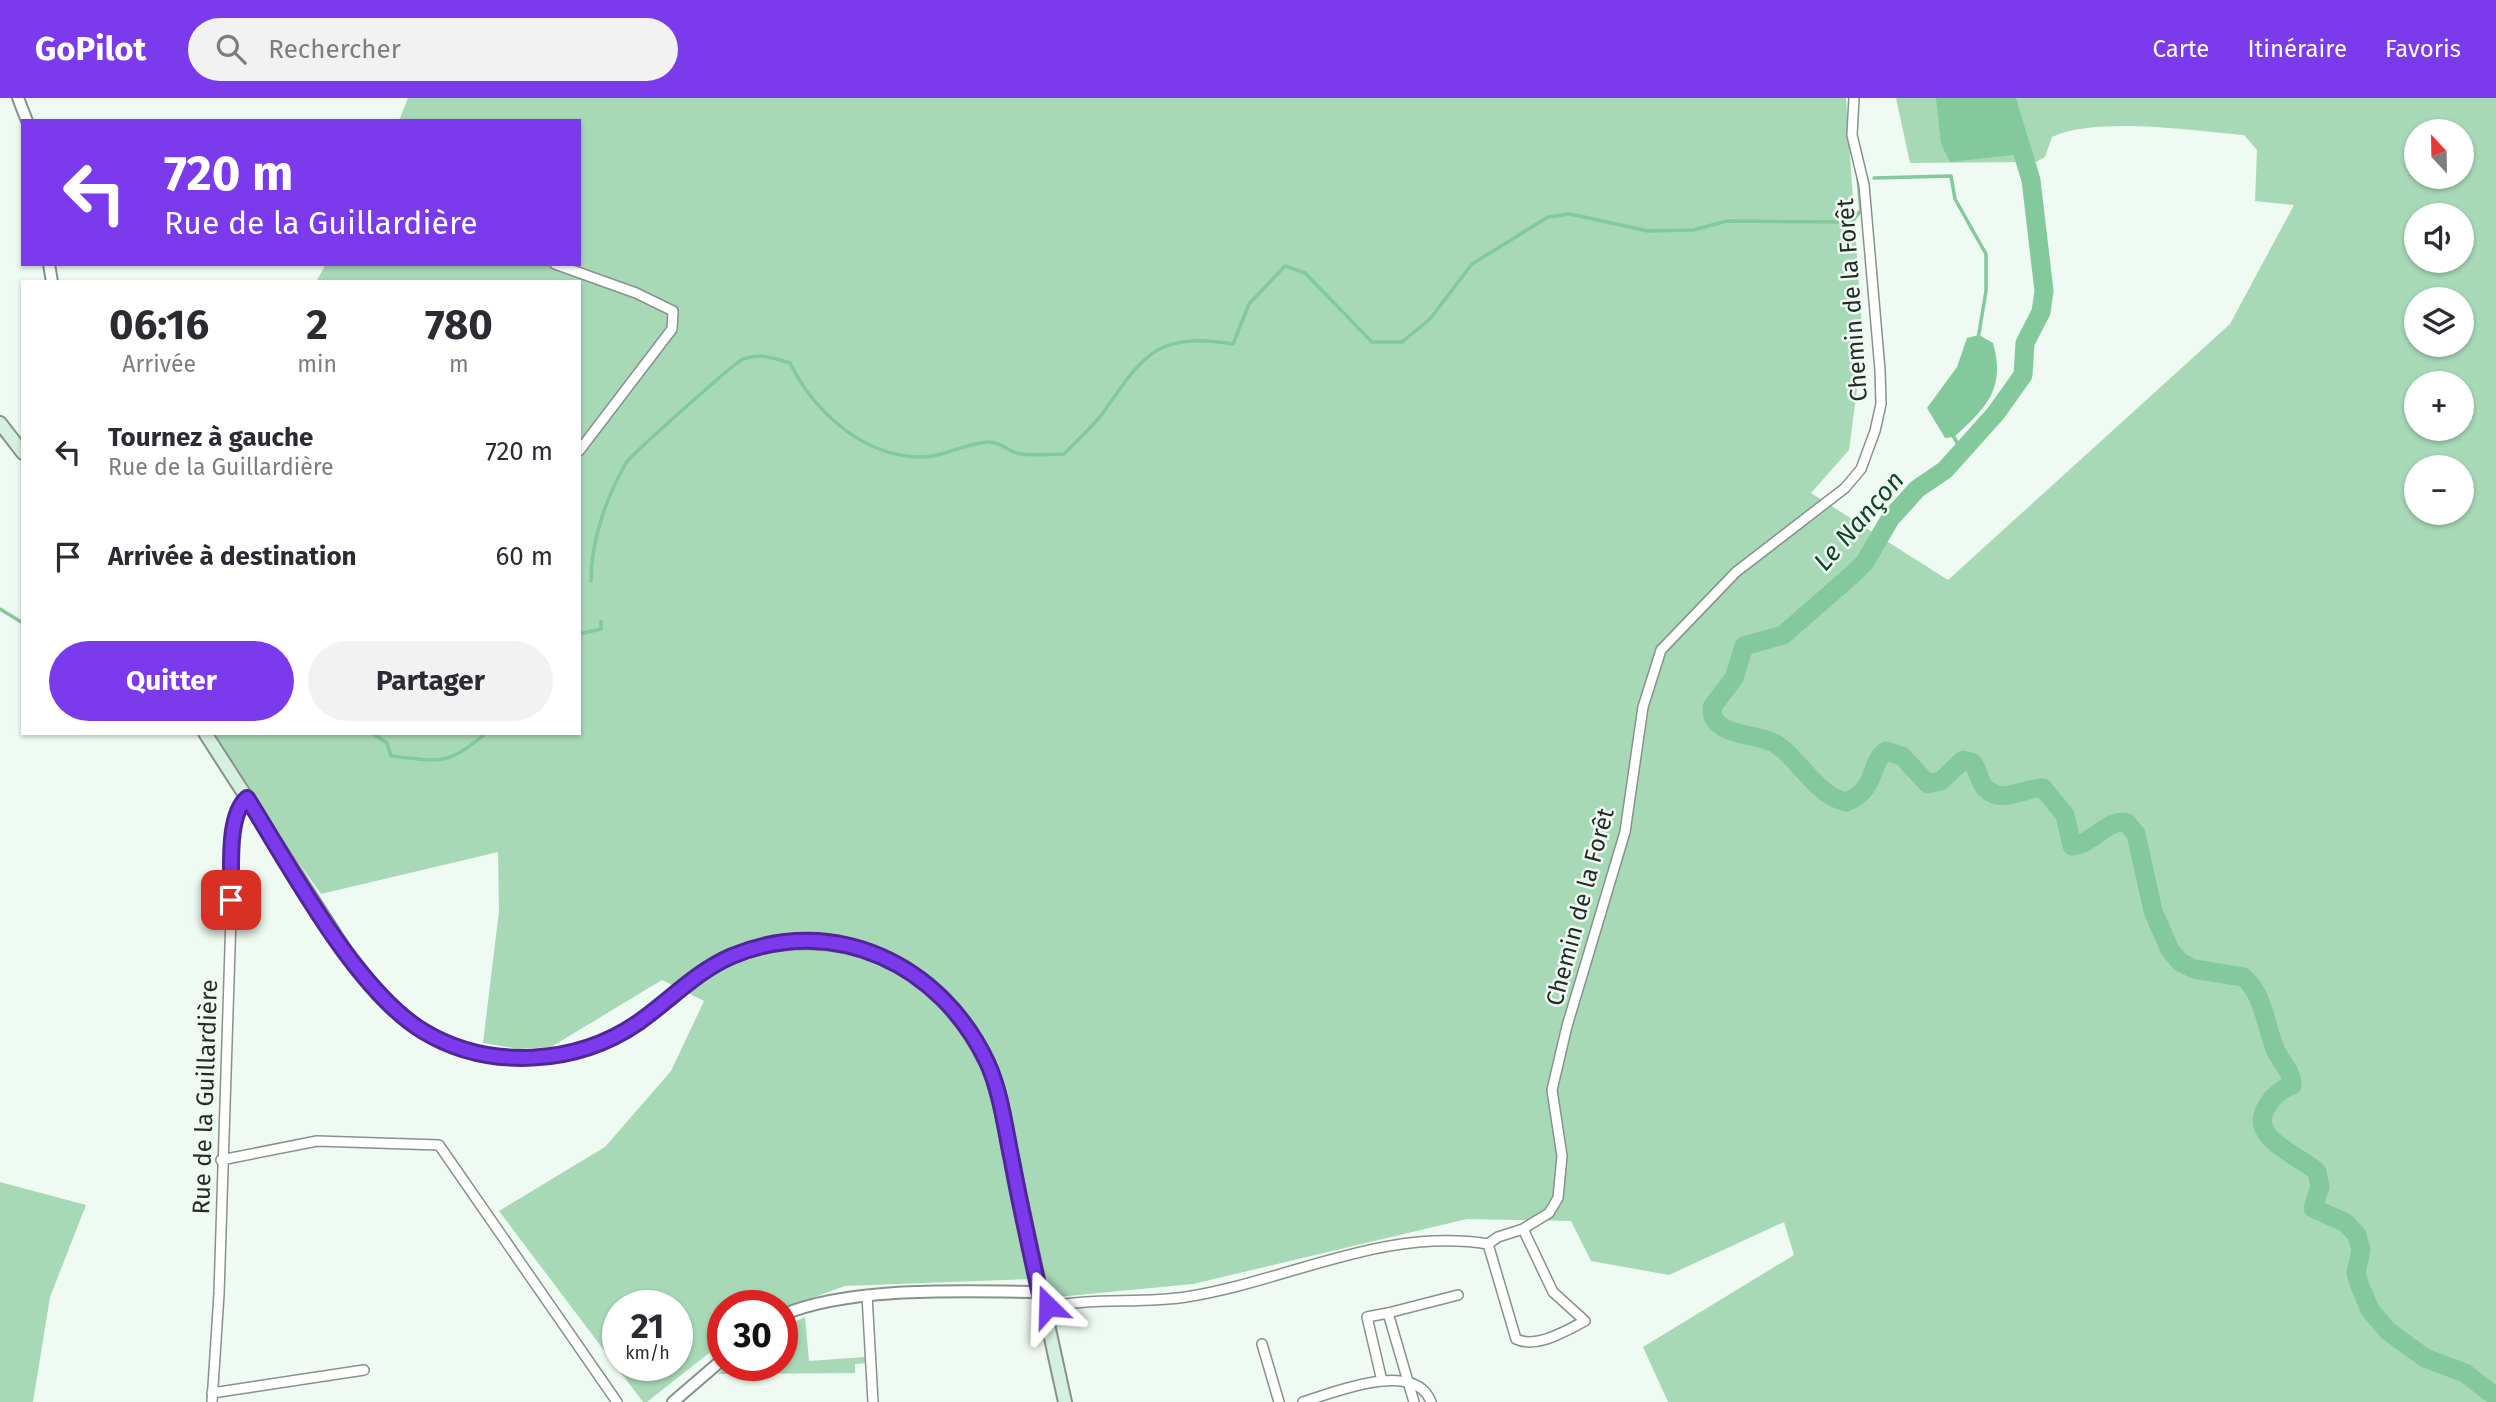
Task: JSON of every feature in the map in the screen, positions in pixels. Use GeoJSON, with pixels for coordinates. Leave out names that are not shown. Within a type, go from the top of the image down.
{"type":"FeatureCollection","features":[{"type":"Feature","properties":{"kind":"main road"},"geometry":{"type":"LineString","coordinates":[[0,423],[21,450]]}},
{"type":"Feature","properties":{"kind":"main road"},"geometry":{"type":"LineString","coordinates":[[206,735],[348,955],[369,982],[396,1010],[423,1031],[482,1054],[513,1059],[574,1052],[637,1023],[701,974],[731,956],[767,946],[803,941],[835,943],[869,951],[897,962],[936,990],[954,1009],[988,1065],[1000,1105],[1065,1402]]}},
{"type":"Feature","properties":{"kind":"street"},"geometry":{"type":"LineString","coordinates":[[18,98],[26,119]]}},
{"type":"Feature","properties":{"kind":"street","name":"Chemin de la Forêt"},"geometry":{"type":"LineString","coordinates":[[1043,1308],[1186,1297],[1389,1244],[1442,1240],[1488,1244],[1498,1237],[1523,1229],[1549,1213],[1558,1198],[1563,1156],[1552,1090],[1567,1026],[1625,832],[1643,707],[1661,650],[1736,572],[1845,488],[1861,469],[1875,431],[1881,404],[1879,356],[1864,185],[1852,135],[1854,98]]}},
{"type":"Feature","properties":{"kind":"street"},"geometry":{"type":"LineString","coordinates":[[561,266],[636,293],[673,311],[672,330],[581,448]]}},
{"type":"Feature","properties":{"kind":"street","name":"Rue de la Guillardière"},"geometry":{"type":"LineString","coordinates":[[212,1398],[219,1294],[221,1160],[234,822],[240,804],[247,798]]}},
{"type":"Feature","properties":{"kind":"street"},"geometry":{"type":"LineString","coordinates":[[221,1160],[317,1141],[439,1145],[617,1402]]}},
{"type":"Feature","properties":{"kind":"street"},"geometry":{"type":"LineString","coordinates":[[1488,1244],[1516,1339],[1524,1343],[1540,1341],[1585,1321],[1553,1292],[1523,1229]]}},
{"type":"Feature","properties":{"kind":"street"},"geometry":{"type":"LineString","coordinates":[[798,1308],[808,1304],[867,1295],[1039,1292]]}},
{"type":"Feature","properties":{"kind":"street"},"geometry":{"type":"LineString","coordinates":[[867,1295],[873,1402]]}},
{"type":"Feature","properties":{"kind":"street"},"geometry":{"type":"LineString","coordinates":[[1382,1381],[1367,1317],[1458,1295]]}},
{"type":"Feature","properties":{"kind":"street"},"geometry":{"type":"LineString","coordinates":[[1388,1313],[1414,1402]]}},
{"type":"Feature","properties":{"kind":"street"},"geometry":{"type":"LineString","coordinates":[[1262,1344],[1279,1402]]}},
{"type":"Feature","properties":{"kind":"street"},"geometry":{"type":"LineString","coordinates":[[212,1398],[364,1370]]}},
{"type":"Feature","properties":{"kind":"street"},"geometry":{"type":"LineString","coordinates":[[673,1402],[707,1373]]}},
{"type":"Feature","properties":{"kind":"street"},"geometry":{"type":"LineString","coordinates":[[1303,1402],[1382,1381],[1407,1380],[1427,1391],[1431,1402]]}},
{"type":"Feature","properties":{"kind":"shaded area"},"geometry":{"type":"Polygon","coordinates":[[[408,98],[1846,98],[1863,343],[1849,450],[1811,493],[1948,580],[2230,324],[2294,205],[2255,201],[2257,150],[2244,135],[2173,128],[2094,127],[2052,137],[2045,157],[2036,162],[1910,163],[1896,98],[2496,98],[2496,1402],[1668,1402],[1643,1347],[1794,1255],[1784,1222],[1669,1275],[1591,1261],[1571,1221],[1467,1219],[1193,1284],[1057,1297],[1030,1279],[845,1286],[798,1303],[798,1290],[707,1290],[707,1355],[693,1366],[693,1290],[602,1290],[602,1348],[499,1211],[605,1147],[671,1071],[704,1001],[662,980],[551,1047],[519,1049],[483,1043],[499,911],[498,852],[321,894],[206,735],[581,735],[581,280],[317,280],[325,266],[581,266],[581,119],[400,119],[408,98]]]}},
{"type":"Feature","properties":{"kind":"shaded area"},"geometry":{"type":"Polygon","coordinates":[[[1936,98],[1997,98],[2014,155],[1950,162],[1941,144],[1936,98]]]}},
{"type":"Feature","properties":{"kind":"shaded area"},"geometry":{"type":"Polygon","coordinates":[[[1979,335],[1993,343],[1997,373],[1995,385],[1984,407],[1975,417],[1954,437],[1945,438],[1927,408],[1957,367],[1967,338],[1979,335]]]}},
{"type":"Feature","properties":{"kind":"shaded area"},"geometry":{"type":"Polygon","coordinates":[[[0,1182],[86,1205],[50,1297],[33,1402],[0,1402],[0,1182]]]}},
{"type":"Feature","properties":{"kind":"shaded area"},"geometry":{"type":"Polygon","coordinates":[[[805,1317],[809,1361],[865,1357],[866,1363],[855,1364],[855,1373],[798,1373],[798,1320],[805,1317]]]}},
{"type":"Feature","properties":{"kind":"shaded area"},"geometry":{"type":"Polygon","coordinates":[[[627,1381],[674,1381],[647,1402],[643,1402],[627,1381]]]}},
{"type":"Feature","properties":{"kind":"waterway","name":"Le Nançon"},"geometry":{"type":"LineString","coordinates":[[2006,98],[2031,180],[2044,291],[2041,312],[2025,343],[2023,375],[1996,413],[1945,470],[1917,489],[1890,519],[1865,562],[1853,574],[1783,635],[1744,646],[1734,678],[1712,707],[1713,717],[1725,728],[1776,744],[1826,793],[1846,802],[1863,791],[1877,762],[1886,751],[1902,756],[1928,784],[1941,781],[1963,760],[1973,763],[1983,785],[1992,793],[2006,796],[2043,788],[2065,815],[2072,846],[2114,824],[2127,823],[2136,834],[2153,911],[2170,950],[2180,962],[2194,969],[2243,977],[2256,992],[2276,1051],[2292,1080],[2292,1085],[2269,1102],[2263,1118],[2264,1128],[2278,1145],[2317,1172],[2320,1187],[2313,1208],[2346,1223],[2357,1235],[2361,1250],[2356,1273],[2370,1310],[2388,1331],[2425,1358],[2465,1373],[2496,1397]]}},
{"type":"Feature","properties":{"kind":"waterway"},"geometry":{"type":"LineString","coordinates":[[1874,178],[1951,176],[1955,199],[1986,254],[1986,291],[1978,339]]}},
{"type":"Feature","properties":{"kind":"waterway"},"geometry":{"type":"LineString","coordinates":[[591,581],[601,520],[626,463],[683,409],[743,359],[749,357],[761,356],[790,363],[812,398],[826,413],[859,439],[877,448],[897,454],[927,457],[987,442],[997,443],[1021,454],[1064,454],[1096,422],[1131,374],[1156,351],[1187,341],[1233,344],[1249,304],[1285,266],[1305,273],[1372,342],[1402,342],[1430,319],[1472,264],[1548,217],[1570,214],[1648,231],[1693,230],[1727,221],[1852,222],[1861,210],[1858,178]]}},
{"type":"Feature","properties":{"kind":"waterway"},"geometry":{"type":"LineString","coordinates":[[1952,434],[1962,451]]}},
{"type":"Feature","properties":{"kind":"waterway"},"geometry":{"type":"LineString","coordinates":[[0,609],[21,622]]}},
{"type":"Feature","properties":{"kind":"waterway"},"geometry":{"type":"LineString","coordinates":[[581,634],[601,629],[601,621]]}},
{"type":"Feature","properties":{"kind":"waterway"},"geometry":{"type":"LineString","coordinates":[[375,735],[387,743],[391,756],[432,760],[451,757],[484,735]]}},
{"type":"Feature","properties":{"kind":"route"},"geometry":{"type":"LineString","coordinates":[[231,900],[234,822],[240,804],[247,798],[348,955],[396,1010],[423,1031],[450,1044],[482,1054],[513,1059],[574,1052],[609,1038],[637,1023],[701,974],[731,956],[767,946],[803,941],[835,943],[869,951],[897,962],[936,990],[954,1009],[988,1065],[1000,1105],[1043,1308],[1048,1306]]}}]}
